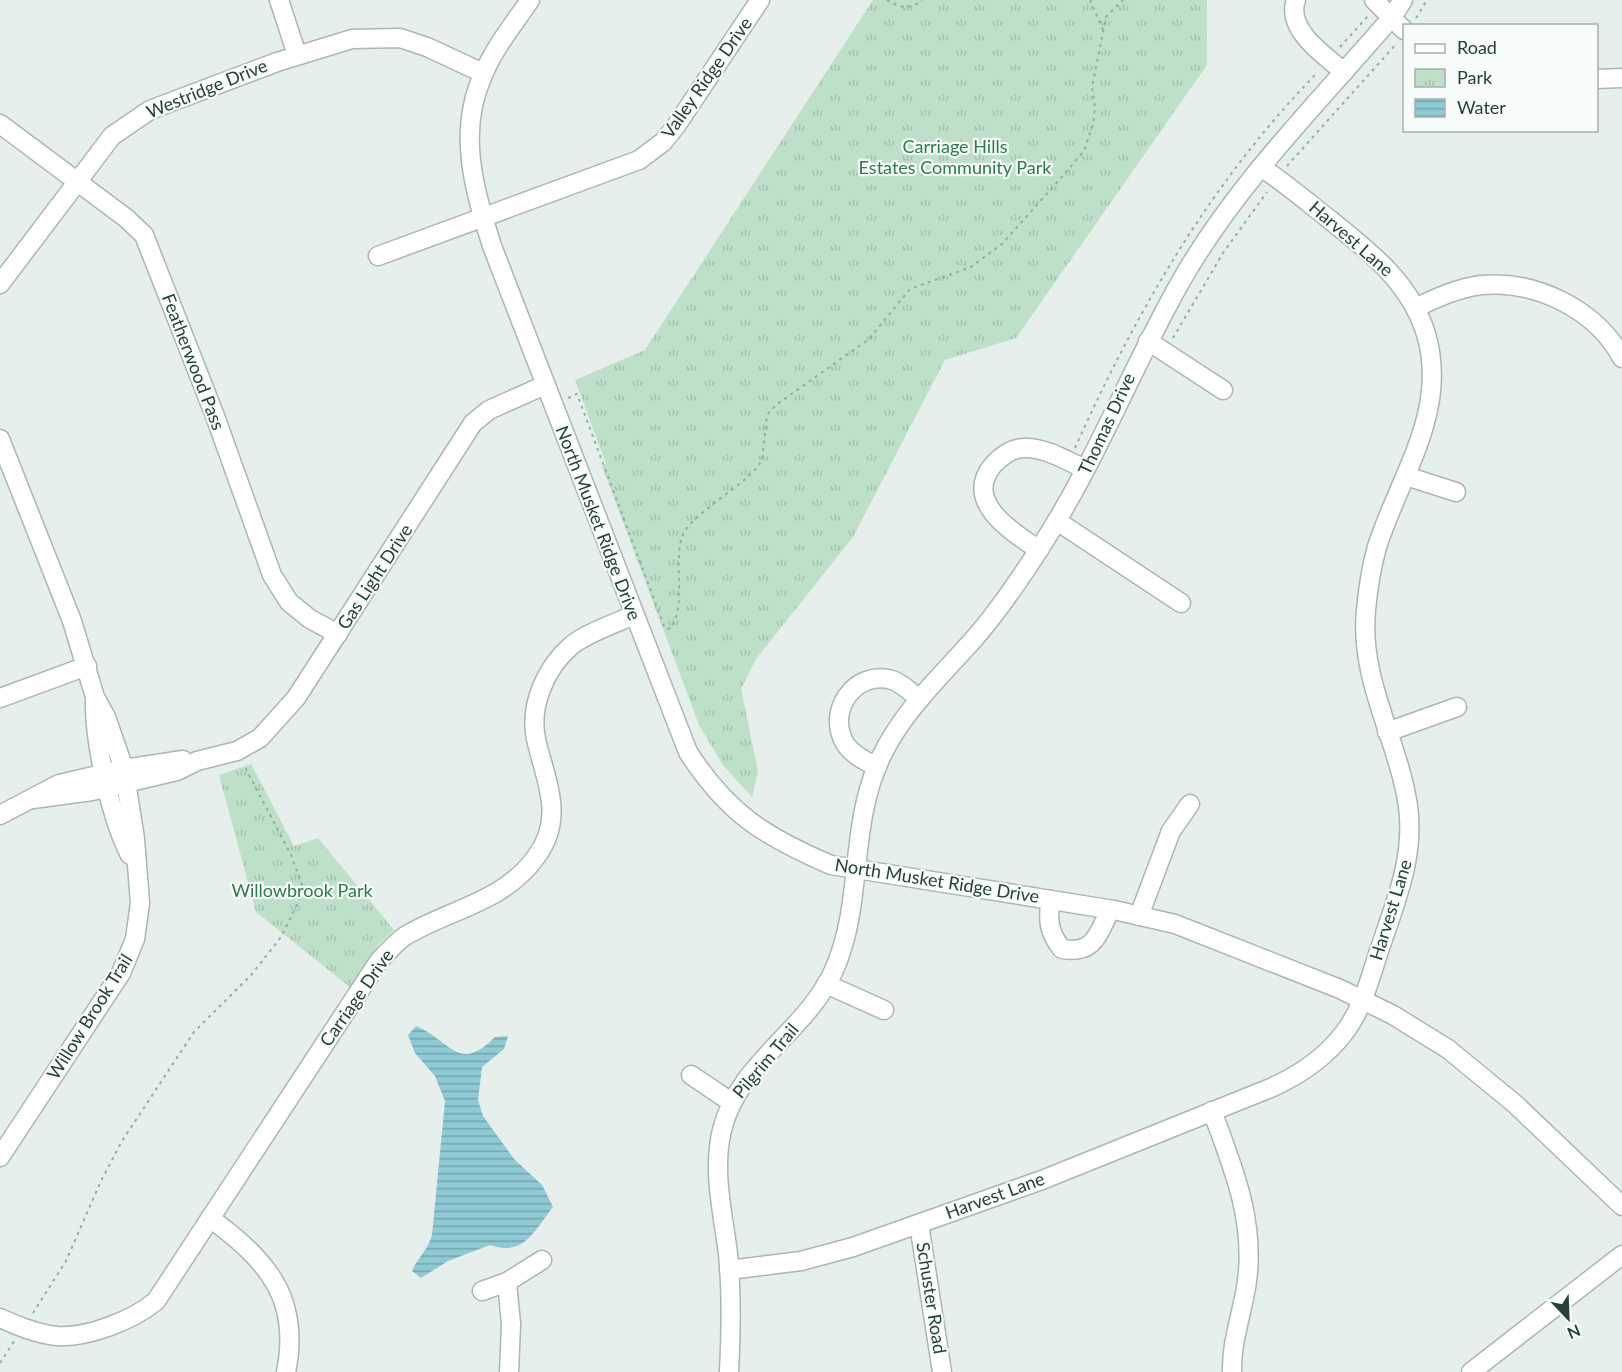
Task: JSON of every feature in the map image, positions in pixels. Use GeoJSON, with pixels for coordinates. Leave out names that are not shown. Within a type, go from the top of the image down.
{"type":"FeatureCollection","features":[{"type":"Feature","properties":{"kind":"street"},"geometry":{"type":"LineString","coordinates":[[279,0],[297,55]]}},
{"type":"Feature","properties":{"kind":"street","name":"North Musket Ridge Drive"},"geometry":{"type":"LineString","coordinates":[[530,0],[483,73],[470,115],[469,153],[484,219],[552,405],[688,752],[703,776],[726,802],[756,828],[792,848],[831,865],[1114,910],[1174,924],[1232,945],[1363,1000],[1418,1030],[1484,1076],[1622,1206]]}},
{"type":"Feature","properties":{"kind":"street","name":"Valley Ridge Drive"},"geometry":{"type":"LineString","coordinates":[[378,256],[484,219],[639,160],[663,142],[760,0]]}},
{"type":"Feature","properties":{"kind":"street"},"geometry":{"type":"LineString","coordinates":[[1296,0],[1293,7],[1298,26],[1344,72]]}},
{"type":"Feature","properties":{"kind":"street"},"geometry":{"type":"LineString","coordinates":[[1374,0],[1402,27]]}},
{"type":"Feature","properties":{"kind":"street","name":"Thomas Drive"},"geometry":{"type":"LineString","coordinates":[[855,868],[861,814],[877,768],[892,737],[920,699],[976,636],[1058,521],[1148,341],[1183,278],[1220,221],[1261,167],[1344,72],[1402,27],[1403,0]]}},
{"type":"Feature","properties":{"kind":"street","name":"Westridge Drive"},"geometry":{"type":"LineString","coordinates":[[0,284],[112,136],[150,110],[297,55],[352,39],[400,38],[427,47],[483,73]]}},
{"type":"Feature","properties":{"kind":"street"},"geometry":{"type":"LineString","coordinates":[[1598,79],[1622,78]]}},
{"type":"Feature","properties":{"kind":"street","name":"Featherwood Pass"},"geometry":{"type":"LineString","coordinates":[[0,124],[144,235],[215,416],[272,575],[289,602],[338,634]]}},
{"type":"Feature","properties":{"kind":"street","name":"Harvest Lane"},"geometry":{"type":"LineString","coordinates":[[729,1270],[828,1255],[1042,1180],[1273,1087],[1312,1066],[1343,1035],[1363,1000],[1401,887],[1410,845],[1406,794],[1368,670],[1366,612],[1371,572],[1378,545],[1428,420],[1432,386],[1430,352],[1415,308],[1400,283],[1386,267],[1278,178],[1261,167]]}},
{"type":"Feature","properties":{"kind":"street"},"geometry":{"type":"LineString","coordinates":[[1415,308],[1447,294],[1481,285],[1515,286],[1532,290],[1570,306],[1594,323],[1622,358]]}},
{"type":"Feature","properties":{"kind":"street"},"geometry":{"type":"LineString","coordinates":[[1148,341],[1223,390]]}},
{"type":"Feature","properties":{"kind":"street","name":"Gas Light Drive"},"geometry":{"type":"LineString","coordinates":[[0,815],[9,808],[33,799],[49,788],[116,778],[174,760],[197,761],[237,751],[260,738],[296,698],[473,423],[489,410],[545,385]]}},
{"type":"Feature","properties":{"kind":"street","name":"Willow Brook Trail"},"geometry":{"type":"LineString","coordinates":[[0,439],[35,522],[96,697],[106,717],[116,778],[135,839],[140,921],[130,956],[0,1157]]}},
{"type":"Feature","properties":{"kind":"street"},"geometry":{"type":"LineString","coordinates":[[1039,550],[996,519],[984,484],[988,470],[1007,453],[1024,448],[1047,452],[1085,469]]}},
{"type":"Feature","properties":{"kind":"street"},"geometry":{"type":"LineString","coordinates":[[1406,476],[1456,492]]}},
{"type":"Feature","properties":{"kind":"street"},"geometry":{"type":"LineString","coordinates":[[1058,521],[1181,603]]}},
{"type":"Feature","properties":{"kind":"street","name":"Carriage Drive"},"geometry":{"type":"LineString","coordinates":[[0,1318],[22,1328],[59,1336],[114,1326],[140,1314],[156,1301],[379,961],[405,937],[507,888],[538,855],[550,826],[552,798],[536,738],[536,710],[541,689],[559,658],[573,645],[634,615]]}},
{"type":"Feature","properties":{"kind":"street"},"geometry":{"type":"LineString","coordinates":[[0,698],[87,666]]}},
{"type":"Feature","properties":{"kind":"street"},"geometry":{"type":"LineString","coordinates":[[877,768],[857,756],[846,745],[839,725],[839,710],[846,697],[863,682],[881,678],[894,681],[920,699]]}},
{"type":"Feature","properties":{"kind":"street"},"geometry":{"type":"LineString","coordinates":[[1387,732],[1457,707]]}},
{"type":"Feature","properties":{"kind":"street"},"geometry":{"type":"LineString","coordinates":[[1139,916],[1172,831],[1190,804]]}},
{"type":"Feature","properties":{"kind":"street","name":"Pilgrim Trail"},"geometry":{"type":"LineString","coordinates":[[729,1372],[729,1270],[718,1162],[721,1134],[731,1102],[739,1087],[805,1014],[826,984],[839,957],[848,927],[855,868]]}},
{"type":"Feature","properties":{"kind":"street"},"geometry":{"type":"LineString","coordinates":[[1051,900],[1048,915],[1051,936],[1062,949],[1077,952],[1092,945],[1109,912],[1114,910]]}},
{"type":"Feature","properties":{"kind":"street"},"geometry":{"type":"LineString","coordinates":[[826,984],[884,1010]]}},
{"type":"Feature","properties":{"kind":"street"},"geometry":{"type":"LineString","coordinates":[[691,1075],[731,1102]]}},
{"type":"Feature","properties":{"kind":"street"},"geometry":{"type":"LineString","coordinates":[[1212,1111],[1236,1174],[1247,1225],[1248,1278],[1233,1349],[1232,1372]]}},
{"type":"Feature","properties":{"kind":"street"},"geometry":{"type":"LineString","coordinates":[[210,1218],[251,1251],[279,1285],[289,1328],[291,1351],[286,1372]]}},
{"type":"Feature","properties":{"kind":"street","name":"Schuster Road"},"geometry":{"type":"LineString","coordinates":[[919,1224],[942,1372]]}},
{"type":"Feature","properties":{"kind":"street"},"geometry":{"type":"LineString","coordinates":[[1471,1372],[1622,1255]]}},
{"type":"Feature","properties":{"kind":"street"},"geometry":{"type":"LineString","coordinates":[[482,1291],[507,1282],[542,1260]]}},
{"type":"Feature","properties":{"kind":"street"},"geometry":{"type":"LineString","coordinates":[[507,1282],[511,1324],[509,1372]]}},
{"type":"Feature","properties":{"kind":"path"},"geometry":{"type":"LineString","coordinates":[[887,0],[905,8],[915,6],[922,0]]}},
{"type":"Feature","properties":{"kind":"path"},"geometry":{"type":"LineString","coordinates":[[1090,0],[1103,30]]}},
{"type":"Feature","properties":{"kind":"path"},"geometry":{"type":"LineString","coordinates":[[552,405],[577,394],[664,626],[666,629],[670,628],[675,617],[678,555],[686,529],[759,465],[762,460],[767,415],[776,405],[869,339],[910,289],[971,267],[1002,244],[1084,151],[1093,124],[1095,108],[1092,87],[1106,17],[1123,0]]}},
{"type":"Feature","properties":{"kind":"path"},"geometry":{"type":"LineString","coordinates":[[1405,24],[1427,0]]}},
{"type":"Feature","properties":{"kind":"path"},"geometry":{"type":"LineString","coordinates":[[1173,338],[1223,253],[1278,178],[1402,27]]}},
{"type":"Feature","properties":{"kind":"path"},"geometry":{"type":"LineString","coordinates":[[0,1363],[66,1261],[100,1183],[122,1141],[194,1032],[252,974],[281,937],[300,899],[302,885],[291,855],[237,751]]}},
{"type":"Feature","properties":{"kind":"green space","name":"Carriage Hills Estates Community Park"},"geometry":{"type":"Polygon","coordinates":[[[873,0],[1207,0],[1207,65],[1016,338],[945,360],[853,537],[756,659],[741,689],[758,771],[752,797],[723,765],[699,725],[602,466],[606,464],[575,380],[645,350],[873,0]]]}},
{"type":"Feature","properties":{"kind":"green space","name":"Willowbrook Park"},"geometry":{"type":"Polygon","coordinates":[[[251,764],[294,846],[318,838],[394,930],[379,944],[351,988],[256,912],[219,775],[251,764]]]}},
{"type":"Feature","properties":{"kind":"water"},"geometry":{"type":"Polygon","coordinates":[[[416,1026],[463,1054],[483,1048],[495,1037],[508,1036],[504,1049],[482,1067],[478,1100],[483,1116],[514,1159],[542,1185],[553,1207],[534,1233],[520,1245],[502,1248],[490,1245],[448,1261],[421,1278],[412,1271],[432,1235],[445,1101],[435,1076],[415,1053],[408,1035],[416,1026]]]}}]}
